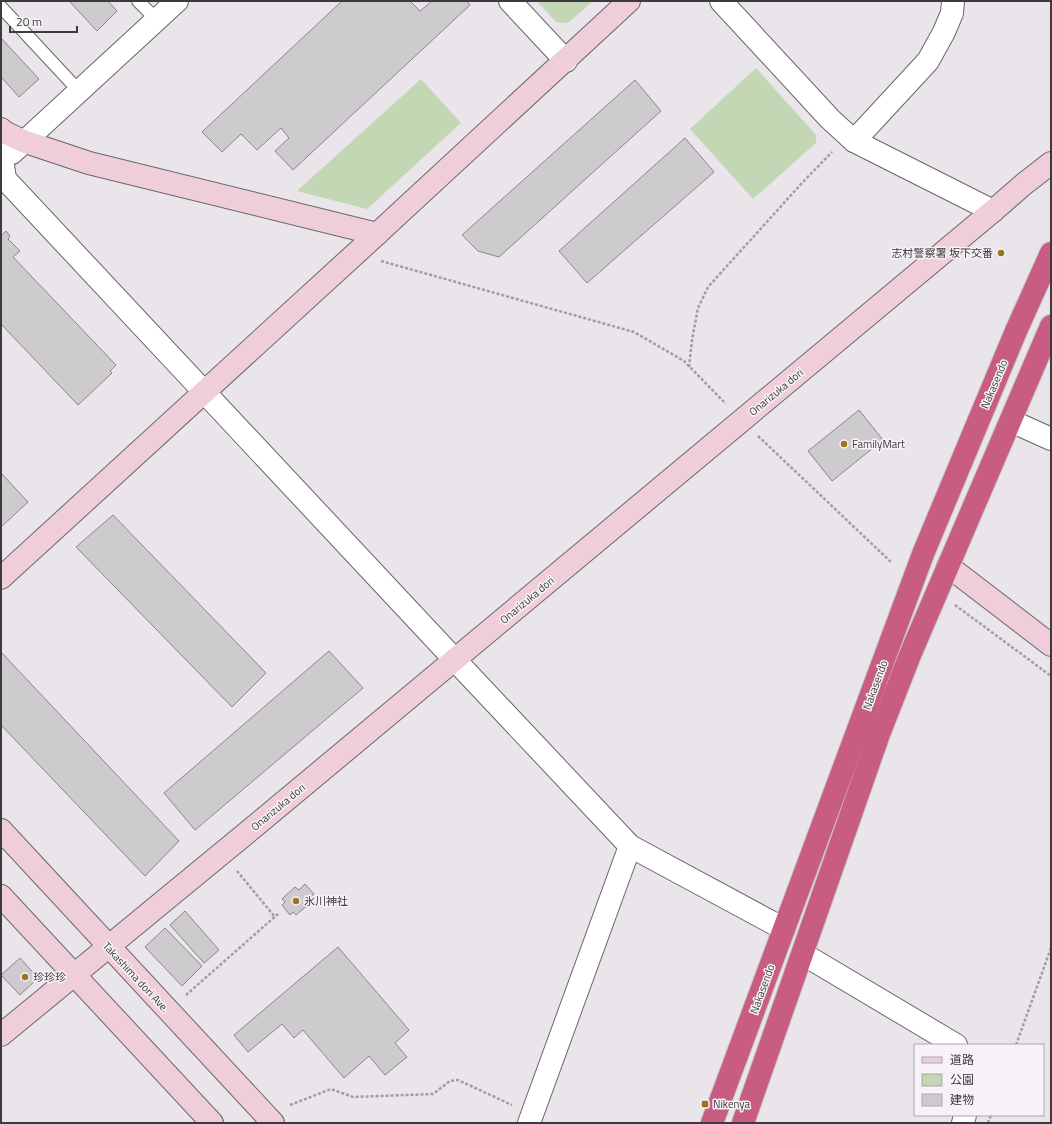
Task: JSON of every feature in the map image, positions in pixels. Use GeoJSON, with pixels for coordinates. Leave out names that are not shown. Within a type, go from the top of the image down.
{"type":"FeatureCollection","features":[{"type":"Feature","properties":{"kind":"highway","name":"Nakasendo"},"geometry":{"type":"LineString","coordinates":[[712,1123],[924,554],[1016,332],[1051,253]]}},
{"type":"Feature","properties":{"kind":"highway","name":"Nakasendo"},"geometry":{"type":"LineString","coordinates":[[744,1123],[879,734],[910,655],[1051,326]]}},
{"type":"Feature","properties":{"kind":"street"},"geometry":{"type":"LineString","coordinates":[[3,165],[10,154],[23,141],[177,1]]}},
{"type":"Feature","properties":{"kind":"street"},"geometry":{"type":"LineString","coordinates":[[510,1],[566,60]]}},
{"type":"Feature","properties":{"kind":"street"},"geometry":{"type":"LineString","coordinates":[[1,578],[629,1]]}},
{"type":"Feature","properties":{"kind":"street"},"geometry":{"type":"LineString","coordinates":[[721,1],[830,119],[851,138],[993,211]]}},
{"type":"Feature","properties":{"kind":"street"},"geometry":{"type":"LineString","coordinates":[[851,138],[928,61],[944,32],[952,13],[952,1]]}},
{"type":"Feature","properties":{"kind":"street"},"geometry":{"type":"LineString","coordinates":[[377,234],[89,163],[23,141],[2,130],[5,179],[630,846],[784,929]]}},
{"type":"Feature","properties":{"kind":"street","name":"Onarizuka dori"},"geometry":{"type":"LineString","coordinates":[[1,1035],[455,660],[1051,163]]}},
{"type":"Feature","properties":{"kind":"street"},"geometry":{"type":"LineString","coordinates":[[1011,421],[1051,439]]}},
{"type":"Feature","properties":{"kind":"street"},"geometry":{"type":"LineString","coordinates":[[948,566],[1051,645]]}},
{"type":"Feature","properties":{"kind":"street","name":"Takashima dori Ave."},"geometry":{"type":"LineString","coordinates":[[1,830],[107,946],[273,1123]]}},
{"type":"Feature","properties":{"kind":"street"},"geometry":{"type":"LineString","coordinates":[[531,1119],[630,846]]}},
{"type":"Feature","properties":{"kind":"street"},"geometry":{"type":"LineString","coordinates":[[1,896],[212,1123]]}},
{"type":"Feature","properties":{"kind":"street"},"geometry":{"type":"LineString","coordinates":[[803,954],[954,1044]]}},
{"type":"Feature","properties":{"kind":"lane"},"geometry":{"type":"LineString","coordinates":[[138,1],[157,20]]}},
{"type":"Feature","properties":{"kind":"lane"},"geometry":{"type":"LineString","coordinates":[[1,7],[79,91]]}},
{"type":"Feature","properties":{"kind":"path"},"geometry":{"type":"LineString","coordinates":[[690,367],[692,340],[698,308],[708,287],[802,183],[851,138]]}},
{"type":"Feature","properties":{"kind":"path"},"geometry":{"type":"LineString","coordinates":[[380,260],[634,332],[684,361],[742,420],[891,562]]}},
{"type":"Feature","properties":{"kind":"path"},"geometry":{"type":"LineString","coordinates":[[955,605],[1051,676]]}},
{"type":"Feature","properties":{"kind":"path"},"geometry":{"type":"LineString","coordinates":[[235,869],[275,917]]}},
{"type":"Feature","properties":{"kind":"path"},"geometry":{"type":"LineString","coordinates":[[186,995],[278,914]]}},
{"type":"Feature","properties":{"kind":"path"},"geometry":{"type":"LineString","coordinates":[[1016,1044],[1051,948]]}},
{"type":"Feature","properties":{"kind":"path"},"geometry":{"type":"LineString","coordinates":[[290,1105],[331,1088],[353,1097],[433,1094],[450,1081],[458,1080],[531,1119]]}},
{"type":"Feature","properties":{"kind":"green space"},"geometry":{"type":"Polygon","coordinates":[[[537,1],[593,1],[568,23],[556,22],[537,1]]]}},
{"type":"Feature","properties":{"kind":"green space"},"geometry":{"type":"Polygon","coordinates":[[[756,68],[816,135],[816,143],[753,199],[690,129],[756,68]]]}},
{"type":"Feature","properties":{"kind":"green space"},"geometry":{"type":"Polygon","coordinates":[[[421,79],[461,123],[367,209],[297,191],[421,79]]]}},
{"type":"Feature","properties":{"kind":"building"},"geometry":{"type":"Polygon","coordinates":[[[69,1],[108,1],[117,11],[97,31],[69,1]]]}},
{"type":"Feature","properties":{"kind":"building"},"geometry":{"type":"Polygon","coordinates":[[[342,1],[410,1],[420,11],[432,1],[467,1],[470,5],[293,170],[275,151],[289,138],[281,128],[257,150],[241,134],[222,152],[202,132],[342,1]]]}},
{"type":"Feature","properties":{"kind":"building"},"geometry":{"type":"Polygon","coordinates":[[[1,38],[39,79],[19,97],[1,77],[1,38]]]}},
{"type":"Feature","properties":{"kind":"building"},"geometry":{"type":"Polygon","coordinates":[[[635,80],[661,111],[499,257],[478,251],[462,235],[635,80]]]}},
{"type":"Feature","properties":{"kind":"building"},"geometry":{"type":"Polygon","coordinates":[[[685,138],[714,172],[587,283],[559,251],[685,138]]]}},
{"type":"Feature","properties":{"kind":"building"},"geometry":{"type":"Polygon","coordinates":[[[6,231],[10,236],[8,239],[20,251],[13,257],[116,365],[110,371],[112,373],[78,405],[1,324],[1,236],[6,231]]]}},
{"type":"Feature","properties":{"kind":"building"},"geometry":{"type":"Polygon","coordinates":[[[859,410],[883,440],[832,481],[808,451],[859,410]]]}},
{"type":"Feature","properties":{"kind":"building"},"geometry":{"type":"Polygon","coordinates":[[[2,474],[28,502],[1,527],[1,475],[2,474]]]}},
{"type":"Feature","properties":{"kind":"building"},"geometry":{"type":"Polygon","coordinates":[[[113,515],[266,673],[232,707],[76,547],[113,515]]]}},
{"type":"Feature","properties":{"kind":"building"},"geometry":{"type":"Polygon","coordinates":[[[329,651],[363,688],[195,830],[164,793],[329,651]]]}},
{"type":"Feature","properties":{"kind":"building"},"geometry":{"type":"Polygon","coordinates":[[[1,652],[179,841],[145,876],[1,725],[1,652]]]}},
{"type":"Feature","properties":{"kind":"building"},"geometry":{"type":"Polygon","coordinates":[[[305,884],[314,894],[307,900],[310,903],[296,915],[293,912],[290,915],[282,905],[285,902],[282,899],[295,887],[299,890],[305,884]]]}},
{"type":"Feature","properties":{"kind":"building"},"geometry":{"type":"Polygon","coordinates":[[[185,911],[219,950],[204,963],[170,925],[185,911]]]}},
{"type":"Feature","properties":{"kind":"building"},"geometry":{"type":"Polygon","coordinates":[[[165,928],[202,966],[182,986],[145,947],[165,928]]]}},
{"type":"Feature","properties":{"kind":"building"},"geometry":{"type":"Polygon","coordinates":[[[338,947],[409,1030],[395,1043],[407,1057],[385,1075],[369,1056],[344,1078],[303,1030],[294,1038],[282,1024],[248,1052],[234,1035],[338,947]]]}},
{"type":"Feature","properties":{"kind":"building"},"geometry":{"type":"Polygon","coordinates":[[[20,958],[38,978],[20,995],[1,975],[20,958]]]}},
{"type":"Feature","properties":{"kind":"place","name":"志村警察署 坂下交番"},"geometry":{"type":"Point","coordinates":[1001,253]}},
{"type":"Feature","properties":{"kind":"place","name":"FamilyMart"},"geometry":{"type":"Point","coordinates":[844,444]}},
{"type":"Feature","properties":{"kind":"place","name":"氷川神社"},"geometry":{"type":"Point","coordinates":[296,901]}},
{"type":"Feature","properties":{"kind":"place","name":"珍珍珍"},"geometry":{"type":"Point","coordinates":[25,977]}},
{"type":"Feature","properties":{"kind":"place","name":"Nikenya"},"geometry":{"type":"Point","coordinates":[705,1104]}}]}
